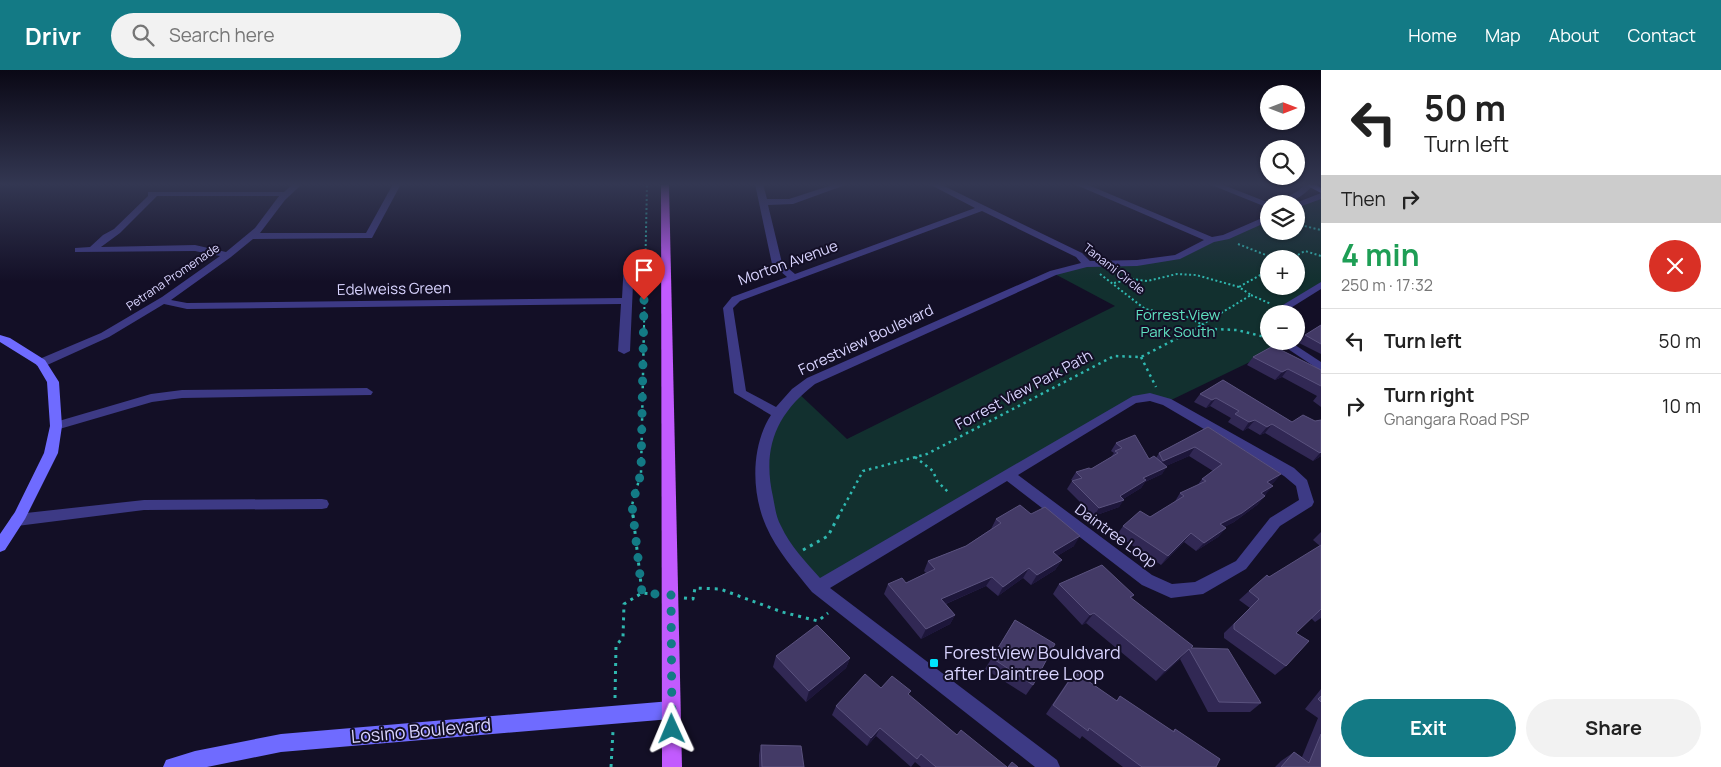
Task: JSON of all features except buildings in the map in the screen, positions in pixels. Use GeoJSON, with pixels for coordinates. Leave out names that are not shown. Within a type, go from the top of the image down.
{"type":"FeatureCollection","features":[{"type":"Feature","properties":{"kind":"main road"},"geometry":{"type":"LineString","coordinates":[[665,217],[672,767]]}},
{"type":"Feature","properties":{"kind":"street"},"geometry":{"type":"LineString","coordinates":[[92,250],[106,237],[117,231],[131,217]]}},
{"type":"Feature","properties":{"kind":"street","name":"Petrana Promenade"},"geometry":{"type":"LineString","coordinates":[[41,363],[105,335],[163,300],[228,255],[251,236],[268,217]]}},
{"type":"Feature","properties":{"kind":"street"},"geometry":{"type":"LineString","coordinates":[[251,236],[369,236],[379,217]]}},
{"type":"Feature","properties":{"kind":"street"},"geometry":{"type":"LineString","coordinates":[[767,217],[777,264],[793,278]]}},
{"type":"Feature","properties":{"kind":"street","name":"Morton Avenue"},"geometry":{"type":"LineString","coordinates":[[777,413],[740,393],[728,308],[736,298],[960,217]]}},
{"type":"Feature","properties":{"kind":"street","name":"Tanami Circle"},"geometry":{"type":"LineString","coordinates":[[1000,217],[1079,255],[1087,264]]}},
{"type":"Feature","properties":{"kind":"street"},"geometry":{"type":"LineString","coordinates":[[1155,217],[1210,240]]}},
{"type":"Feature","properties":{"kind":"street","name":"Forestview Boulevard"},"geometry":{"type":"LineString","coordinates":[[1050,767],[818,587],[792,557],[772,525],[764,494],[762,471],[762,455],[766,441],[777,413],[796,391],[811,381],[1053,273],[1087,264],[1157,262],[1176,257],[1250,217]]}},
{"type":"Feature","properties":{"kind":"street","name":"Forestview Boulevard"},"geometry":{"type":"LineString","coordinates":[[1210,240],[1224,238],[1260,222]]}},
{"type":"Feature","properties":{"kind":"street"},"geometry":{"type":"LineString","coordinates":[[78,250],[195,248],[228,255]]}},
{"type":"Feature","properties":{"kind":"street"},"geometry":{"type":"LineString","coordinates":[[624,351],[629,262]]}},
{"type":"Feature","properties":{"kind":"street"},"geometry":{"type":"LineString","coordinates":[[1288,305],[1321,286]]}},
{"type":"Feature","properties":{"kind":"street","name":"Edelweiss Green"},"geometry":{"type":"LineString","coordinates":[[163,300],[172,304],[188,306],[626,301]]}},
{"type":"Feature","properties":{"kind":"street"},"geometry":{"type":"LineString","coordinates":[[0,338],[41,363],[53,382],[56,426],[51,453],[17,520],[0,546]]}},
{"type":"Feature","properties":{"kind":"street"},"geometry":{"type":"LineString","coordinates":[[1294,350],[1321,368]]}},
{"type":"Feature","properties":{"kind":"street"},"geometry":{"type":"LineString","coordinates":[[56,426],[159,397],[182,394],[367,392]]}},
{"type":"Feature","properties":{"kind":"street","name":"Daintree Loop"},"geometry":{"type":"LineString","coordinates":[[818,587],[1133,400],[1150,397],[1167,402],[1289,472],[1302,484],[1307,502],[1276,522],[1241,565],[1196,589],[1171,591],[1147,580],[1008,475]]}},
{"type":"Feature","properties":{"kind":"street"},"geometry":{"type":"LineString","coordinates":[[17,520],[144,505],[322,504]]}},
{"type":"Feature","properties":{"kind":"street","name":"Losino Boulevard"},"geometry":{"type":"LineString","coordinates":[[173,767],[195,760],[281,742],[671,710]]}},
{"type":"Feature","properties":{"kind":"path"},"geometry":{"type":"LineString","coordinates":[[642,593],[632,505],[641,473],[646,217]]}},
{"type":"Feature","properties":{"kind":"path"},"geometry":{"type":"LineString","coordinates":[[1305,226],[1321,230]]}},
{"type":"Feature","properties":{"kind":"path"},"geometry":{"type":"LineString","coordinates":[[1224,238],[1260,253]]}},
{"type":"Feature","properties":{"kind":"path"},"geometry":{"type":"LineString","coordinates":[[1305,252],[1321,256]]}},
{"type":"Feature","properties":{"kind":"path","name":"Tanami Circle"},"geometry":{"type":"LineString","coordinates":[[1087,264],[1144,309],[1186,317],[1201,326],[1213,329],[1237,330],[1260,336]]}},
{"type":"Feature","properties":{"kind":"path"},"geometry":{"type":"LineString","coordinates":[[1113,283],[1132,279],[1147,282],[1177,274],[1196,275],[1239,287],[1267,305]]}},
{"type":"Feature","properties":{"kind":"path"},"geometry":{"type":"LineString","coordinates":[[1239,287],[1260,275]]}},
{"type":"Feature","properties":{"kind":"path"},"geometry":{"type":"LineString","coordinates":[[1167,402],[1154,384],[1140,358],[1201,326],[1251,295]]}},
{"type":"Feature","properties":{"kind":"path","name":"Forrest View Park Path"},"geometry":{"type":"LineString","coordinates":[[792,557],[828,536],[863,471],[927,454],[1114,356],[1140,358]]}},
{"type":"Feature","properties":{"kind":"path"},"geometry":{"type":"LineString","coordinates":[[915,457],[933,471],[938,481],[959,504]]}},
{"type":"Feature","properties":{"kind":"path"},"geometry":{"type":"LineString","coordinates":[[611,767],[616,646],[623,637],[624,604],[642,593],[693,599],[696,588],[720,590],[782,612],[818,621],[828,613],[821,606]]}},
{"type":"Feature","properties":{"kind":"green space","name":"Forrest View Park South"},"geometry":{"type":"Polygon","coordinates":[[[1305,217],[1321,217],[1321,285],[1305,294],[1305,250],[1260,250],[1260,295],[1303,295],[1285,305],[1260,305],[1260,350],[1275,350],[1167,402],[1133,400],[818,587],[792,557],[764,495],[762,455],[796,391],[847,439],[1115,306],[1053,273],[1087,264],[1177,257],[1260,222],[1260,240],[1305,240],[1305,217]]]}},
{"type":"Feature","properties":{"kind":"place","name":"Forestview Bouldvard after Daintree Loop"},"geometry":{"type":"Point","coordinates":[934,663]}},
{"type":"Feature","properties":{"kind":"route"},"geometry":{"type":"LineString","coordinates":[[644,300],[641,473],[633,495],[632,516],[642,593],[671,595],[672,729]]}}]}
